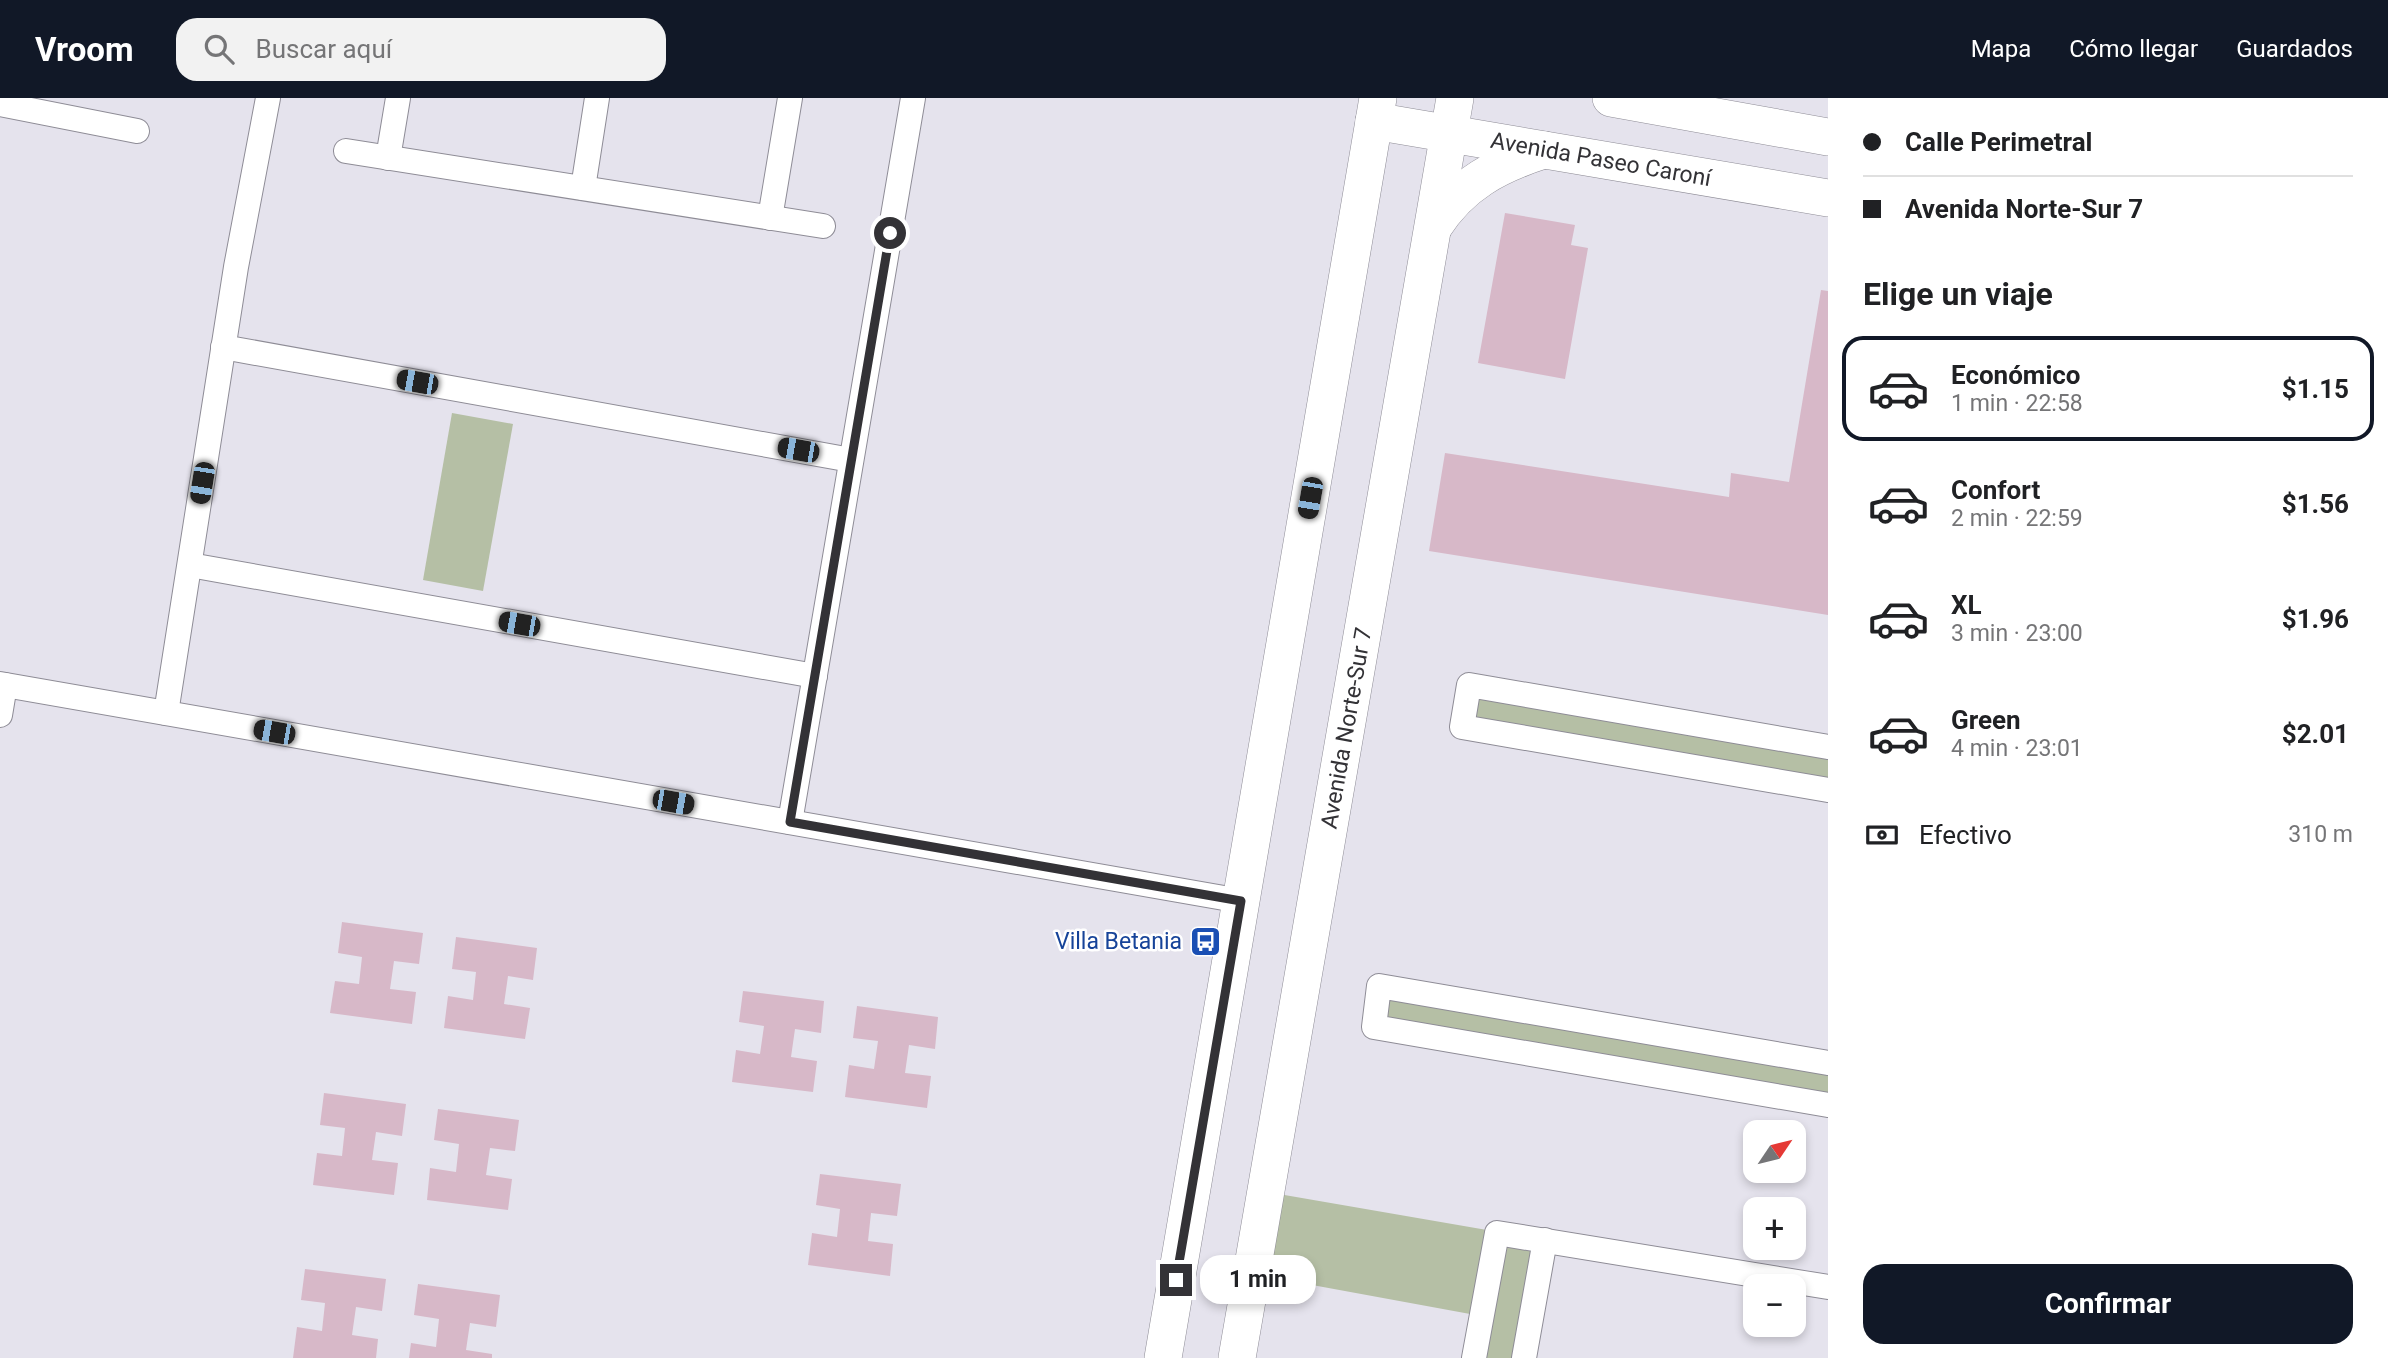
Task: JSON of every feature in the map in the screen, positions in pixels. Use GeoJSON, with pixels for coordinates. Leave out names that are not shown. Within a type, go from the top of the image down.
{"type":"FeatureCollection","features":[{"type":"Feature","properties":{"kind":"main road","name":"Avenida Norte-Sur 7"},"geometry":{"type":"LineString","coordinates":[[1237,1358],[1455,98]]}},
{"type":"Feature","properties":{"kind":"main road"},"geometry":{"type":"LineString","coordinates":[[1611,98],[1828,137]]}},
{"type":"Feature","properties":{"kind":"main road","name":"Avenida Paseo Caroní"},"geometry":{"type":"LineString","coordinates":[[1376,110],[1449,134],[1828,198]]}},
{"type":"Feature","properties":{"kind":"main road"},"geometry":{"type":"LineString","coordinates":[[1163,1358],[1376,110]]}},
{"type":"Feature","properties":{"kind":"main road"},"geometry":{"type":"LineString","coordinates":[[1432,230],[1461,191],[1480,177],[1513,159],[1545,150]]}},
{"type":"Feature","properties":{"kind":"street"},"geometry":{"type":"LineString","coordinates":[[166,713],[223,347],[268,98]]}},
{"type":"Feature","properties":{"kind":"street"},"geometry":{"type":"LineString","coordinates":[[388,158],[398,98]]}},
{"type":"Feature","properties":{"kind":"street"},"geometry":{"type":"LineString","coordinates":[[583,188],[597,98]]}},
{"type":"Feature","properties":{"kind":"street"},"geometry":{"type":"LineString","coordinates":[[770,218],[790,98]]}},
{"type":"Feature","properties":{"kind":"street"},"geometry":{"type":"LineString","coordinates":[[790,822],[913,98]]}},
{"type":"Feature","properties":{"kind":"street"},"geometry":{"type":"LineString","coordinates":[[0,104],[57,106],[137,131]]}},
{"type":"Feature","properties":{"kind":"street"},"geometry":{"type":"LineString","coordinates":[[346,151],[823,226]]}},
{"type":"Feature","properties":{"kind":"street"},"geometry":{"type":"LineString","coordinates":[[223,347],[851,460]]}},
{"type":"Feature","properties":{"kind":"street"},"geometry":{"type":"LineString","coordinates":[[190,565],[815,676]]}},
{"type":"Feature","properties":{"kind":"street"},"geometry":{"type":"LineString","coordinates":[[0,715],[2,685],[1241,901]]}},
{"type":"Feature","properties":{"kind":"street"},"geometry":{"type":"LineString","coordinates":[[1828,747],[1469,685],[1462,727],[1828,790]]}},
{"type":"Feature","properties":{"kind":"street"},"geometry":{"type":"LineString","coordinates":[[1828,1063],[1379,986],[1374,1027],[1828,1105]]}},
{"type":"Feature","properties":{"kind":"street"},"geometry":{"type":"LineString","coordinates":[[1474,1358],[1497,1233],[1828,1287]]}},
{"type":"Feature","properties":{"kind":"street"},"geometry":{"type":"LineString","coordinates":[[1524,1358],[1545,1240]]}},
{"type":"Feature","properties":{"kind":"green space"},"geometry":{"type":"Polygon","coordinates":[[[452,413],[513,424],[483,591],[423,580],[452,413]]]}},
{"type":"Feature","properties":{"kind":"green space"},"geometry":{"type":"Polygon","coordinates":[[[1469,685],[1828,747],[1828,790],[1462,727],[1469,685]]]}},
{"type":"Feature","properties":{"kind":"green space"},"geometry":{"type":"Polygon","coordinates":[[[1379,986],[1828,1063],[1828,1105],[1374,1027],[1379,986]]]}},
{"type":"Feature","properties":{"kind":"green space"},"geometry":{"type":"Polygon","coordinates":[[[1267,1192],[1545,1240],[1524,1358],[1474,1358],[1481,1316],[1252,1274],[1267,1192]]]}},
{"type":"Feature","properties":{"kind":"building"},"geometry":{"type":"Polygon","coordinates":[[[1505,213],[1575,225],[1571,245],[1588,248],[1565,379],[1478,363],[1505,213]]]}},
{"type":"Feature","properties":{"kind":"building"},"geometry":{"type":"Polygon","coordinates":[[[1821,290],[1828,291],[1828,615],[1429,551],[1445,453],[1729,497],[1731,473],[1789,482],[1821,290]]]}},
{"type":"Feature","properties":{"kind":"building"},"geometry":{"type":"Polygon","coordinates":[[[342,922],[423,933],[419,964],[394,961],[390,989],[416,992],[412,1024],[330,1013],[335,981],[359,984],[362,957],[338,953],[342,922]]]}},
{"type":"Feature","properties":{"kind":"building"},"geometry":{"type":"Polygon","coordinates":[[[456,937],[537,948],[533,980],[508,976],[504,1004],[530,1008],[525,1039],[444,1028],[448,996],[473,1000],[476,972],[452,969],[456,937]]]}},
{"type":"Feature","properties":{"kind":"building"},"geometry":{"type":"Polygon","coordinates":[[[743,991],[824,1001],[821,1033],[795,1029],[791,1057],[817,1061],[813,1092],[732,1082],[736,1050],[760,1054],[764,1026],[739,1022],[743,991]]]}},
{"type":"Feature","properties":{"kind":"building"},"geometry":{"type":"Polygon","coordinates":[[[857,1006],[938,1017],[935,1049],[909,1045],[905,1073],[931,1076],[927,1108],[845,1097],[849,1065],[874,1069],[878,1041],[853,1038],[857,1006]]]}},
{"type":"Feature","properties":{"kind":"building"},"geometry":{"type":"Polygon","coordinates":[[[324,1093],[406,1104],[402,1136],[376,1132],[372,1160],[398,1163],[394,1195],[313,1185],[317,1153],[342,1156],[345,1128],[320,1125],[324,1093]]]}},
{"type":"Feature","properties":{"kind":"building"},"geometry":{"type":"Polygon","coordinates":[[[438,1109],[519,1120],[515,1151],[490,1148],[486,1175],[512,1179],[508,1210],[427,1200],[430,1168],[456,1172],[459,1144],[434,1140],[438,1109]]]}},
{"type":"Feature","properties":{"kind":"building"},"geometry":{"type":"Polygon","coordinates":[[[820,1174],[901,1184],[897,1216],[871,1213],[868,1241],[893,1244],[890,1276],[808,1265],[812,1233],[837,1237],[840,1209],[816,1205],[820,1174]]]}},
{"type":"Feature","properties":{"kind":"building"},"geometry":{"type":"Polygon","coordinates":[[[305,1269],[386,1279],[382,1311],[356,1307],[352,1335],[378,1339],[376,1358],[293,1358],[297,1327],[322,1331],[325,1303],[301,1300],[305,1269]]]}},
{"type":"Feature","properties":{"kind":"building"},"geometry":{"type":"Polygon","coordinates":[[[418,1284],[500,1295],[496,1327],[470,1323],[466,1350],[492,1354],[492,1358],[409,1358],[411,1343],[436,1347],[439,1319],[414,1315],[418,1284]]]}},
{"type":"Feature","properties":{"kind":"place","name":"Villa Betania"},"geometry":{"type":"Point","coordinates":[1205,941]}},
{"type":"Feature","properties":{"kind":"route"},"geometry":{"type":"LineString","coordinates":[[890,233],[790,822],[1241,901],[1176,1280]]}}]}
